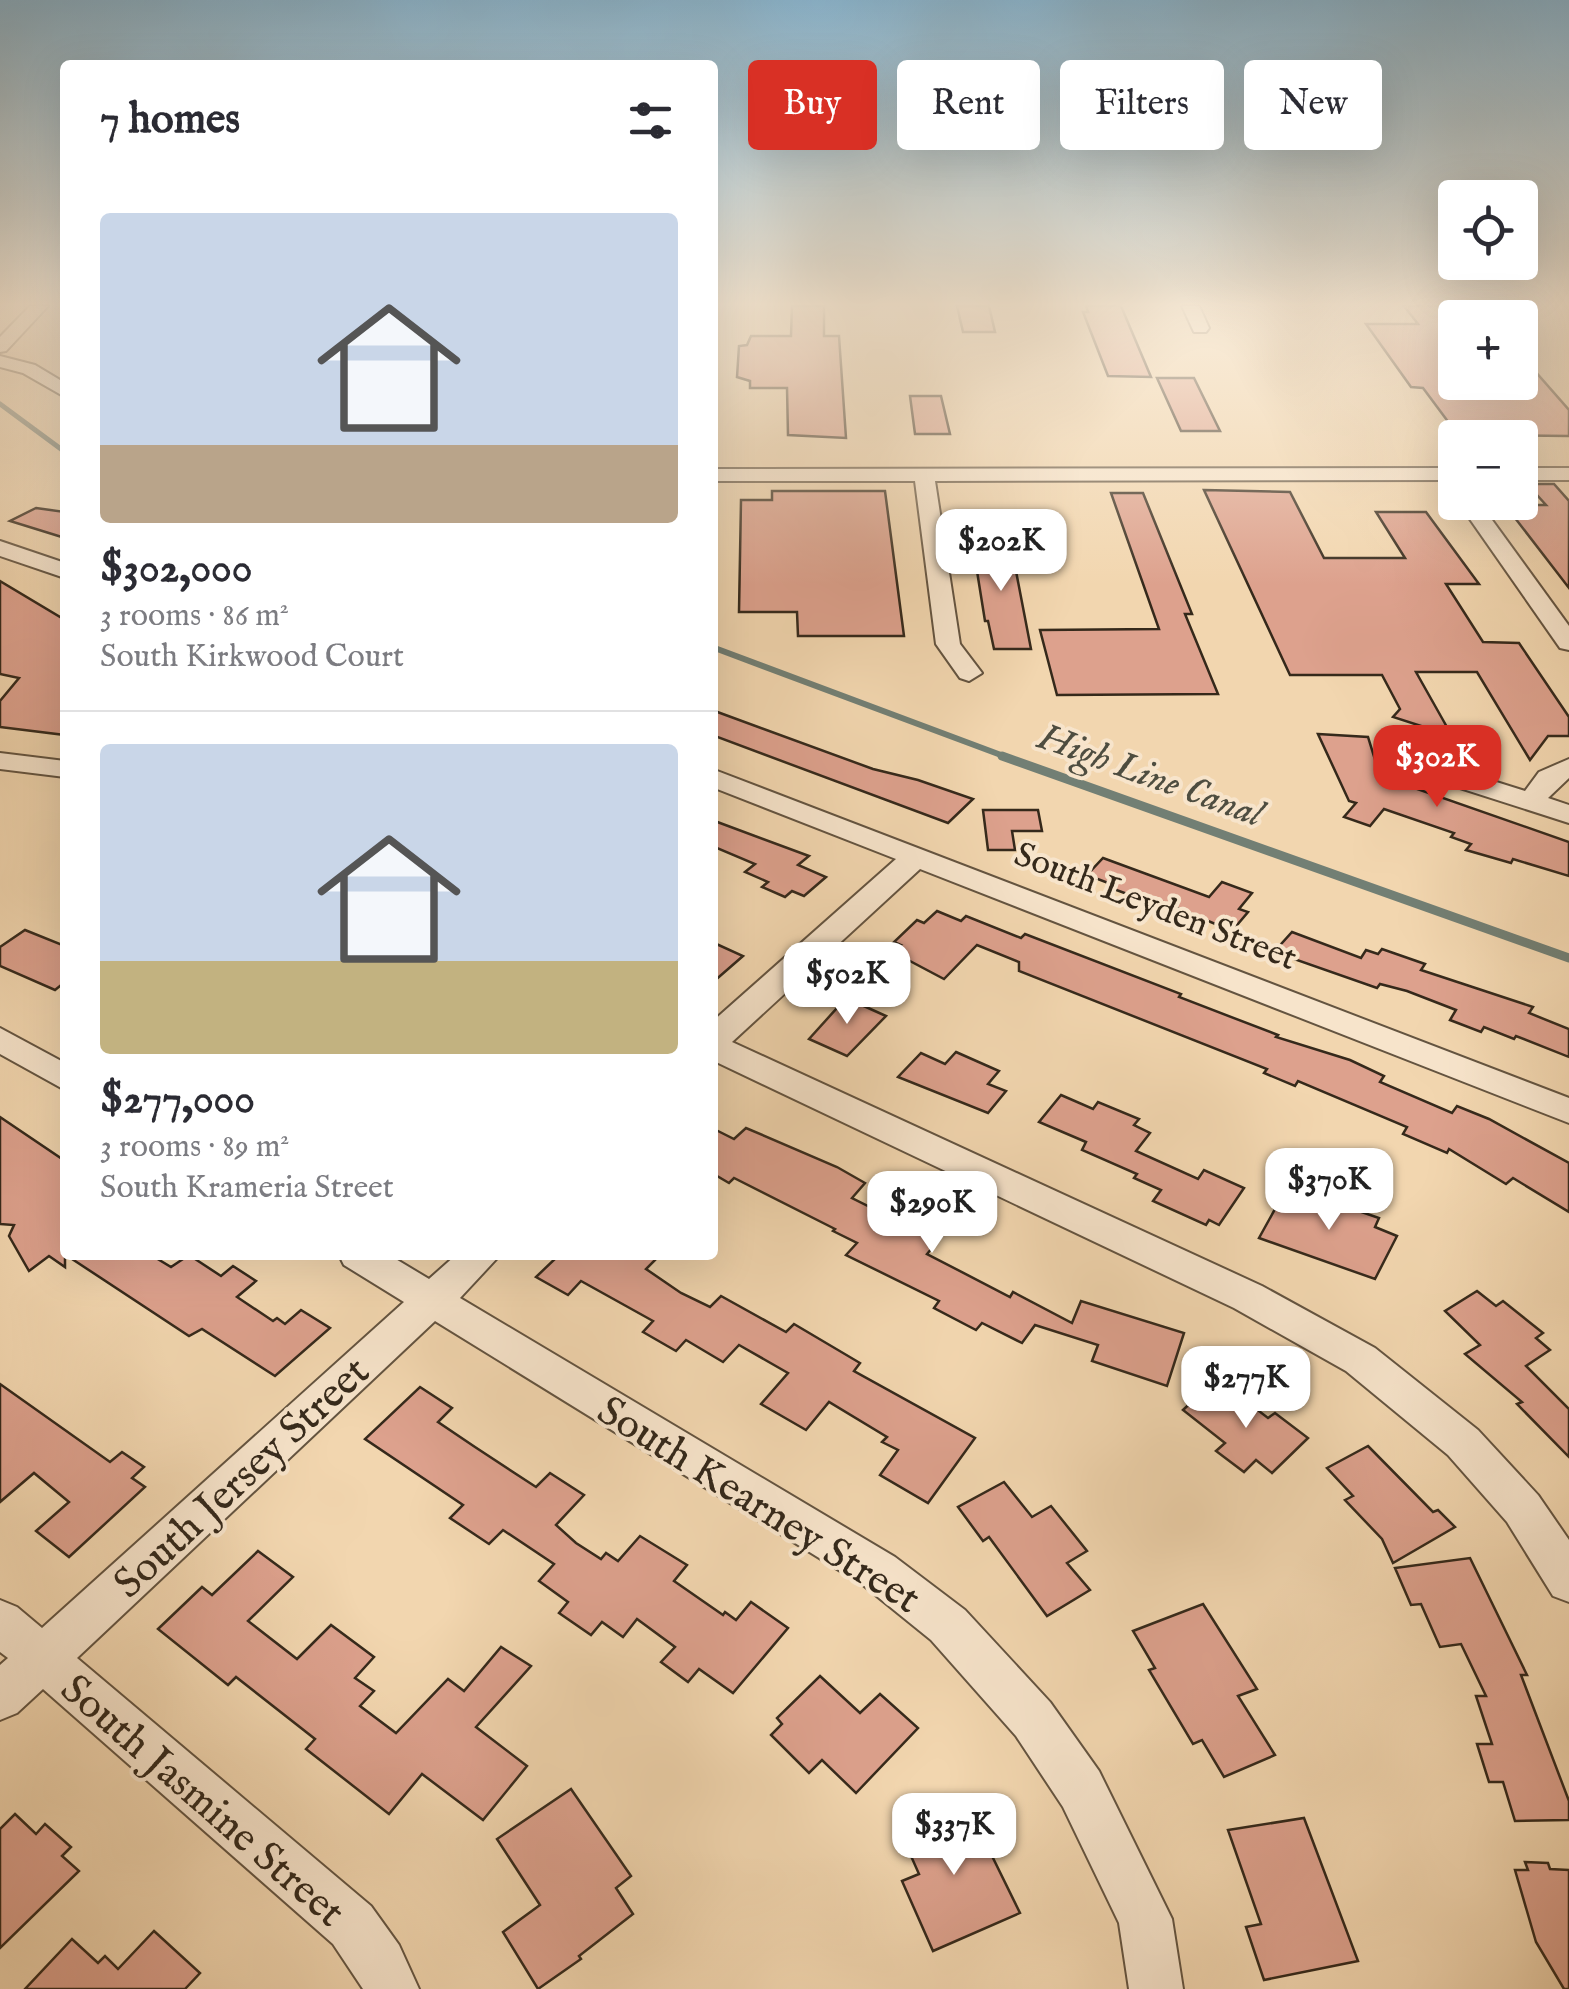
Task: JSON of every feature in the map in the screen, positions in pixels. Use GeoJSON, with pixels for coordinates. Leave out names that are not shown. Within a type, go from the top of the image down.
{"type":"FeatureCollection","features":[{"type":"Feature","properties":{"kind":"street"},"geometry":{"type":"LineString","coordinates":[[924,474],[948,644],[968,673]]}},
{"type":"Feature","properties":{"kind":"street"},"geometry":{"type":"LineString","coordinates":[[1538,474],[1569,474]]}},
{"type":"Feature","properties":{"kind":"street"},"geometry":{"type":"LineString","coordinates":[[718,475],[1438,477]]}},
{"type":"Feature","properties":{"kind":"street"},"geometry":{"type":"LineString","coordinates":[[1481,520],[1569,643]]}},
{"type":"Feature","properties":{"kind":"street"},"geometry":{"type":"LineString","coordinates":[[0,548],[60,569]]}},
{"type":"Feature","properties":{"kind":"street"},"geometry":{"type":"LineString","coordinates":[[0,761],[60,768]]}},
{"type":"Feature","properties":{"kind":"street"},"geometry":{"type":"LineString","coordinates":[[1420,766],[1569,814]]}},
{"type":"Feature","properties":{"kind":"street"},"geometry":{"type":"LineString","coordinates":[[1531,802],[1549,778],[1569,767]]}},
{"type":"Feature","properties":{"kind":"street","name":"South Leyden Street"},"geometry":{"type":"LineString","coordinates":[[718,778],[1569,1111]]}},
{"type":"Feature","properties":{"kind":"street"},"geometry":{"type":"LineString","coordinates":[[718,1038],[918,855]]}},
{"type":"Feature","properties":{"kind":"street"},"geometry":{"type":"LineString","coordinates":[[0,1039],[60,1075]]}},
{"type":"Feature","properties":{"kind":"street"},"geometry":{"type":"LineString","coordinates":[[718,1047],[1036,1194],[1326,1338],[1394,1385],[1470,1450],[1523,1511],[1569,1582]]}},
{"type":"Feature","properties":{"kind":"street","name":"South Kearney Street"},"geometry":{"type":"LineString","coordinates":[[366,1260],[879,1571],[948,1625],[1034,1719],[1081,1788],[1145,1920],[1156,1989]]}},
{"type":"Feature","properties":{"kind":"street","name":"South Jersey Street"},"geometry":{"type":"LineString","coordinates":[[0,1697],[476,1260]]}},
{"type":"Feature","properties":{"kind":"street","name":"South Jasmine Street"},"geometry":{"type":"LineString","coordinates":[[0,1622],[352,1925],[380,1964],[392,1989]]}},
{"type":"Feature","properties":{"kind":"building"},"geometry":{"type":"Polygon","coordinates":[[[787,399],[843,399],[846,438],[788,435],[787,399]]]}},
{"type":"Feature","properties":{"kind":"building"},"geometry":{"type":"Polygon","coordinates":[[[910,399],[942,399],[950,434],[915,434],[910,399]]]}},
{"type":"Feature","properties":{"kind":"building"},"geometry":{"type":"Polygon","coordinates":[[[1166,399],[1204,399],[1220,431],[1181,431],[1166,399]]]}},
{"type":"Feature","properties":{"kind":"building"},"geometry":{"type":"Polygon","coordinates":[[[1431,399],[1559,399],[1569,410],[1569,436],[1538,436],[1538,420],[1447,420],[1431,399]]]}},
{"type":"Feature","properties":{"kind":"building"},"geometry":{"type":"Polygon","coordinates":[[[1538,484],[1554,484],[1569,501],[1569,588],[1517,520],[1538,520],[1538,505],[1546,505],[1538,496],[1538,484]]]}},
{"type":"Feature","properties":{"kind":"building"},"geometry":{"type":"Polygon","coordinates":[[[1204,490],[1290,492],[1324,558],[1405,558],[1376,512],[1426,512],[1479,584],[1446,584],[1483,642],[1519,643],[1569,717],[1569,736],[1548,736],[1530,760],[1477,672],[1416,672],[1452,736],[1393,717],[1400,709],[1382,675],[1290,675],[1204,490]]]}},
{"type":"Feature","properties":{"kind":"building"},"geometry":{"type":"Polygon","coordinates":[[[772,491],[885,491],[904,636],[798,636],[797,612],[739,612],[741,500],[772,500],[772,491]]]}},
{"type":"Feature","properties":{"kind":"building"},"geometry":{"type":"Polygon","coordinates":[[[1111,493],[1143,493],[1192,614],[1185,614],[1218,694],[1057,695],[1040,630],[1159,629],[1111,493]]]}},
{"type":"Feature","properties":{"kind":"building"},"geometry":{"type":"Polygon","coordinates":[[[36,508],[60,511],[60,536],[10,521],[36,508]]]}},
{"type":"Feature","properties":{"kind":"building"},"geometry":{"type":"Polygon","coordinates":[[[972,540],[1010,540],[1031,649],[994,649],[985,621],[972,540]]]}},
{"type":"Feature","properties":{"kind":"building"},"geometry":{"type":"Polygon","coordinates":[[[0,581],[60,617],[60,734],[0,727],[0,701],[19,678],[0,674],[0,581]]]}},
{"type":"Feature","properties":{"kind":"building"},"geometry":{"type":"Polygon","coordinates":[[[718,712],[873,769],[973,799],[948,823],[718,737],[718,712]]]}},
{"type":"Feature","properties":{"kind":"building"},"geometry":{"type":"Polygon","coordinates":[[[1318,734],[1368,737],[1380,776],[1569,842],[1569,876],[1466,850],[1471,844],[1451,837],[1454,833],[1384,809],[1370,826],[1344,817],[1356,803],[1349,801],[1318,734]]]}},
{"type":"Feature","properties":{"kind":"building"},"geometry":{"type":"Polygon","coordinates":[[[983,810],[1038,810],[1042,831],[1012,831],[1015,850],[988,850],[983,810]]]}},
{"type":"Feature","properties":{"kind":"building"},"geometry":{"type":"Polygon","coordinates":[[[718,822],[809,856],[798,865],[826,877],[804,896],[792,891],[785,897],[762,887],[768,882],[745,872],[755,864],[718,849],[718,822]]]}},
{"type":"Feature","properties":{"kind":"building"},"geometry":{"type":"Polygon","coordinates":[[[1103,858],[1209,897],[1222,882],[1252,893],[1239,909],[1248,912],[1232,931],[1158,900],[1144,896],[1141,899],[1108,887],[1111,884],[1087,875],[1103,858]]]}},
{"type":"Feature","properties":{"kind":"building"},"geometry":{"type":"Polygon","coordinates":[[[937,911],[961,921],[966,916],[1021,938],[1025,934],[1181,994],[1179,997],[1276,1037],[1350,1060],[1384,1076],[1380,1082],[1452,1113],[1457,1106],[1489,1119],[1569,1163],[1569,1212],[1513,1178],[1506,1184],[1449,1149],[1447,1153],[1403,1134],[1407,1127],[1298,1081],[1295,1086],[1264,1073],[1267,1069],[1019,971],[1019,962],[977,945],[944,979],[893,952],[901,945],[894,942],[917,920],[924,923],[937,911]]]}},
{"type":"Feature","properties":{"kind":"building"},"geometry":{"type":"Polygon","coordinates":[[[25,930],[60,944],[60,986],[55,990],[0,966],[0,947],[25,930]]]}},
{"type":"Feature","properties":{"kind":"building"},"geometry":{"type":"Polygon","coordinates":[[[1292,932],[1361,958],[1366,950],[1378,954],[1382,949],[1425,964],[1421,970],[1533,1007],[1529,1013],[1569,1029],[1569,1057],[1516,1036],[1514,1039],[1484,1027],[1481,1032],[1450,1020],[1456,1010],[1407,991],[1380,984],[1377,988],[1274,952],[1292,932]]]}},
{"type":"Feature","properties":{"kind":"building"},"geometry":{"type":"Polygon","coordinates":[[[718,945],[743,956],[718,978],[718,945]]]}},
{"type":"Feature","properties":{"kind":"building"},"geometry":{"type":"Polygon","coordinates":[[[846,998],[886,1016],[847,1056],[809,1039],[846,998]]]}},
{"type":"Feature","properties":{"kind":"building"},"geometry":{"type":"Polygon","coordinates":[[[956,1052],[999,1071],[988,1084],[1006,1091],[988,1113],[898,1077],[921,1053],[945,1064],[956,1052]]]}},
{"type":"Feature","properties":{"kind":"building"},"geometry":{"type":"Polygon","coordinates":[[[1061,1095],[1093,1109],[1098,1102],[1139,1119],[1134,1125],[1150,1133],[1136,1151],[1198,1179],[1204,1170],[1244,1188],[1219,1225],[1209,1220],[1206,1225],[1153,1201],[1161,1190],[1134,1178],[1137,1174],[1082,1150],[1086,1142],[1039,1122],[1061,1095]]]}},
{"type":"Feature","properties":{"kind":"building"},"geometry":{"type":"Polygon","coordinates":[[[0,1117],[60,1158],[60,1260],[65,1260],[65,1267],[49,1256],[29,1271],[9,1236],[14,1225],[0,1224],[0,1117]]]}},
{"type":"Feature","properties":{"kind":"building"},"geometry":{"type":"Polygon","coordinates":[[[746,1128],[837,1167],[865,1183],[852,1198],[896,1220],[910,1203],[952,1224],[927,1254],[1010,1297],[1013,1292],[1072,1323],[1081,1301],[1184,1333],[1167,1386],[1092,1361],[1098,1345],[1035,1325],[1022,1343],[982,1323],[976,1330],[934,1308],[939,1301],[846,1255],[857,1243],[835,1229],[734,1178],[729,1183],[718,1177],[718,1131],[734,1139],[746,1128]]]}},
{"type":"Feature","properties":{"kind":"building"},"geometry":{"type":"Polygon","coordinates":[[[1292,1188],[1379,1218],[1375,1227],[1397,1236],[1375,1279],[1259,1238],[1285,1191],[1290,1193],[1292,1188]]]}},
{"type":"Feature","properties":{"kind":"building"},"geometry":{"type":"Polygon","coordinates":[[[74,1260],[159,1260],[171,1267],[182,1260],[197,1260],[221,1276],[233,1266],[256,1281],[237,1297],[273,1321],[277,1318],[285,1324],[301,1310],[330,1328],[275,1376],[202,1329],[189,1336],[74,1260]]]}},
{"type":"Feature","properties":{"kind":"building"},"geometry":{"type":"Polygon","coordinates":[[[554,1260],[655,1260],[646,1269],[681,1293],[710,1307],[721,1296],[786,1332],[794,1324],[860,1363],[854,1371],[975,1438],[928,1503],[880,1475],[898,1450],[882,1442],[887,1437],[829,1402],[806,1430],[761,1404],[788,1373],[739,1345],[723,1362],[686,1340],[676,1351],[643,1332],[653,1321],[581,1281],[568,1295],[536,1277],[554,1260]]]}},
{"type":"Feature","properties":{"kind":"building"},"geometry":{"type":"Polygon","coordinates":[[[1477,1291],[1496,1306],[1503,1301],[1543,1333],[1536,1338],[1550,1350],[1526,1366],[1569,1409],[1569,1457],[1517,1404],[1522,1402],[1465,1354],[1480,1345],[1445,1311],[1477,1291]]]}},
{"type":"Feature","properties":{"kind":"building"},"geometry":{"type":"Polygon","coordinates":[[[0,1384],[110,1462],[122,1452],[144,1467],[132,1478],[145,1487],[69,1557],[36,1531],[69,1502],[34,1473],[0,1502],[0,1384]]]}},
{"type":"Feature","properties":{"kind":"building"},"geometry":{"type":"Polygon","coordinates":[[[420,1387],[452,1408],[438,1422],[475,1447],[536,1487],[550,1473],[584,1495],[556,1525],[576,1543],[601,1559],[606,1553],[618,1561],[640,1536],[687,1565],[674,1581],[723,1615],[725,1612],[736,1620],[751,1602],[788,1628],[733,1693],[699,1669],[688,1682],[661,1662],[675,1647],[637,1619],[623,1637],[602,1622],[591,1635],[559,1613],[568,1602],[539,1581],[554,1564],[503,1530],[489,1544],[450,1518],[463,1505],[365,1439],[420,1387]]]}},
{"type":"Feature","properties":{"kind":"building"},"geometry":{"type":"Polygon","coordinates":[[[1229,1388],[1268,1418],[1275,1413],[1308,1438],[1272,1473],[1256,1460],[1244,1472],[1216,1451],[1225,1443],[1183,1410],[1205,1389],[1218,1398],[1229,1388]]]}},
{"type":"Feature","properties":{"kind":"building"},"geometry":{"type":"Polygon","coordinates":[[[1368,1446],[1433,1512],[1438,1510],[1455,1527],[1393,1563],[1382,1539],[1345,1500],[1353,1496],[1327,1468],[1368,1446]]]}},
{"type":"Feature","properties":{"kind":"building"},"geometry":{"type":"Polygon","coordinates":[[[1004,1482],[1032,1517],[1051,1506],[1087,1551],[1067,1563],[1090,1590],[1047,1616],[989,1537],[983,1541],[958,1507],[1004,1482]]]}},
{"type":"Feature","properties":{"kind":"building"},"geometry":{"type":"Polygon","coordinates":[[[258,1551],[293,1577],[248,1621],[297,1659],[331,1625],[374,1657],[355,1678],[374,1691],[360,1706],[396,1733],[448,1679],[464,1691],[501,1647],[531,1666],[476,1727],[527,1766],[483,1820],[422,1774],[389,1814],[306,1749],[315,1739],[236,1677],[228,1685],[158,1629],[202,1587],[212,1595],[258,1551]]]}},
{"type":"Feature","properties":{"kind":"building"},"geometry":{"type":"Polygon","coordinates":[[[1470,1558],[1527,1675],[1521,1675],[1569,1801],[1569,1820],[1515,1821],[1503,1782],[1489,1782],[1477,1744],[1492,1744],[1476,1696],[1486,1696],[1461,1644],[1440,1647],[1421,1604],[1411,1605],[1395,1568],[1470,1558]]]}},
{"type":"Feature","properties":{"kind":"building"},"geometry":{"type":"Polygon","coordinates":[[[1203,1604],[1257,1689],[1238,1696],[1275,1755],[1224,1777],[1202,1740],[1193,1744],[1149,1670],[1155,1668],[1133,1631],[1203,1604]]]}},
{"type":"Feature","properties":{"kind":"building"},"geometry":{"type":"Polygon","coordinates":[[[820,1676],[860,1713],[880,1694],[918,1728],[856,1793],[822,1760],[809,1773],[771,1735],[782,1724],[777,1718],[820,1676]]]}},
{"type":"Feature","properties":{"kind":"building"},"geometry":{"type":"Polygon","coordinates":[[[571,1789],[631,1876],[616,1888],[633,1914],[579,1956],[581,1959],[538,1989],[503,1932],[540,1905],[497,1839],[571,1789]]]}},
{"type":"Feature","properties":{"kind":"building"},"geometry":{"type":"Polygon","coordinates":[[[965,1801],[1020,1913],[933,1951],[902,1881],[919,1874],[899,1829],[965,1801]]]}},
{"type":"Feature","properties":{"kind":"building"},"geometry":{"type":"Polygon","coordinates":[[[15,1814],[36,1834],[45,1824],[71,1847],[62,1856],[79,1871],[0,1948],[0,1829],[15,1814]]]}},
{"type":"Feature","properties":{"kind":"building"},"geometry":{"type":"Polygon","coordinates":[[[1304,1818],[1358,1961],[1264,1980],[1246,1927],[1261,1924],[1228,1830],[1304,1818]]]}},
{"type":"Feature","properties":{"kind":"building"},"geometry":{"type":"Polygon","coordinates":[[[1525,1862],[1548,1863],[1550,1869],[1569,1870],[1569,1989],[1564,1989],[1536,1942],[1515,1870],[1528,1870],[1525,1862]]]}},
{"type":"Feature","properties":{"kind":"building"},"geometry":{"type":"Polygon","coordinates":[[[154,1931],[200,1973],[185,1989],[25,1989],[72,1939],[98,1963],[105,1956],[118,1969],[154,1931]]]}},
{"type":"Feature","properties":{"kind":"waterway","name":"High Line Canal"},"geometry":{"type":"LineString","coordinates":[[0,404],[60,448]]}},
{"type":"Feature","properties":{"kind":"waterway","name":"High Line Canal"},"geometry":{"type":"LineString","coordinates":[[718,649],[1009,758]]}},
{"type":"Feature","properties":{"kind":"waterway","name":"High Line Canal"},"geometry":{"type":"LineString","coordinates":[[1002,756],[1569,958]]}}]}
